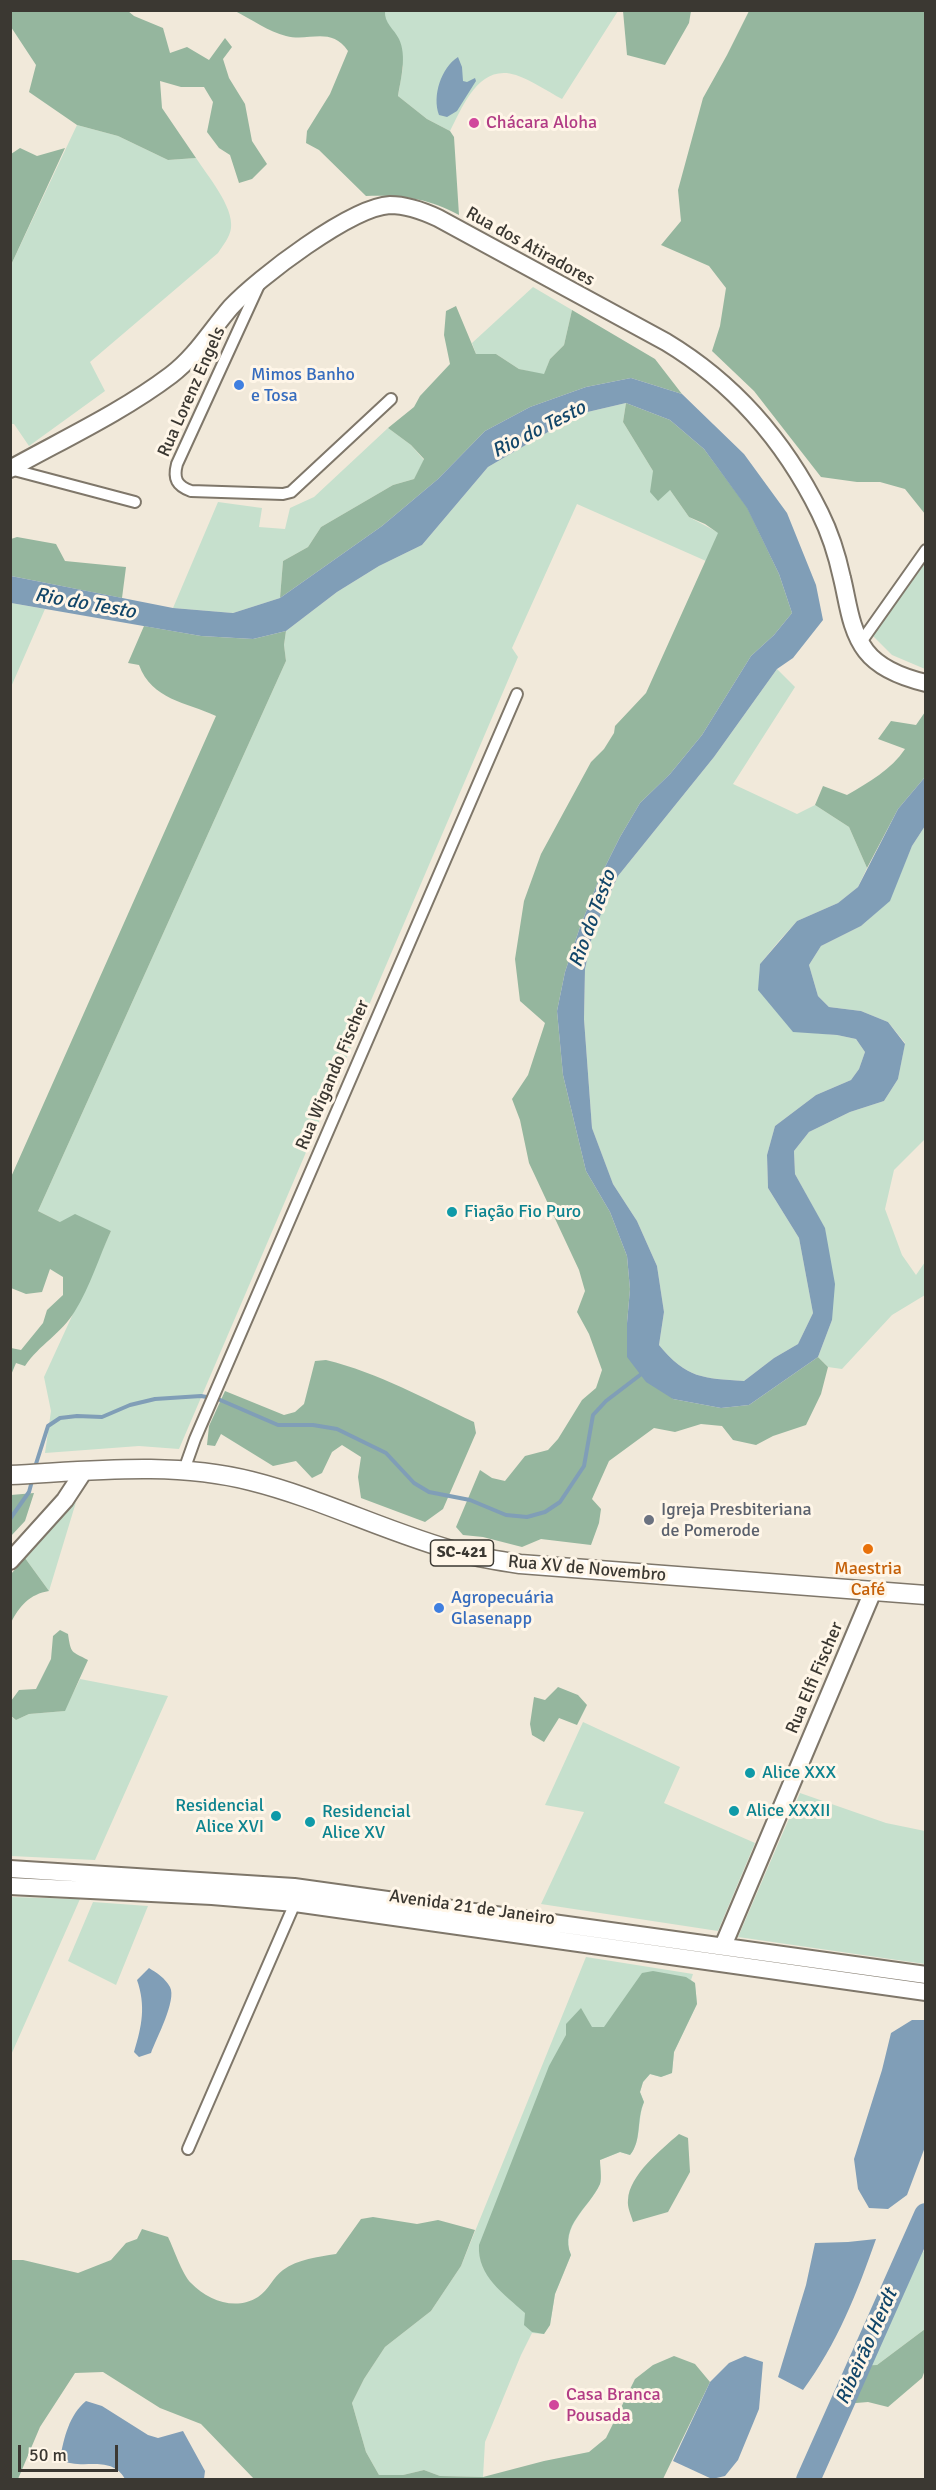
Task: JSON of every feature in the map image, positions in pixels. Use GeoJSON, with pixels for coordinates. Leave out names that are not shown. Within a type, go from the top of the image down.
{"type":"FeatureCollection","features":[{"type":"Feature","properties":{"kind":"main road","name":"Rua dos Atiradores"},"geometry":{"type":"LineString","coordinates":[[10,469],[135,399],[172,375],[201,347],[232,306],[303,250],[353,218],[388,205],[423,211],[666,342],[727,386],[758,418],[803,482],[821,514],[833,545],[851,619],[867,652],[878,662],[897,673],[926,683]]}},
{"type":"Feature","properties":{"kind":"main road","name":"Rua XV de Novembro"},"geometry":{"type":"LineString","coordinates":[[10,1475],[84,1471],[184,1470],[251,1481],[328,1506],[437,1546],[501,1562],[926,1595]]}},
{"type":"Feature","properties":{"kind":"main road"},"geometry":{"type":"LineString","coordinates":[[10,1560],[65,1500],[84,1471]]}},
{"type":"Feature","properties":{"kind":"main road","name":"Rua Elfi Fischer"},"geometry":{"type":"LineString","coordinates":[[723,1946],[873,1591]]}},
{"type":"Feature","properties":{"kind":"main road","name":"Avenida 21 de Janeiro"},"geometry":{"type":"LineString","coordinates":[[10,1869],[294,1887],[926,1975]]}},
{"type":"Feature","properties":{"kind":"main road","name":"Avenida 21 de Janeiro"},"geometry":{"type":"LineString","coordinates":[[10,1886],[212,1896],[295,1903],[926,1992]]}},
{"type":"Feature","properties":{"kind":"street","name":"Rua Lorenz Engels"},"geometry":{"type":"LineString","coordinates":[[261,282],[177,464],[174,474],[182,488],[191,492],[283,494],[291,492],[391,399]]}},
{"type":"Feature","properties":{"kind":"street"},"geometry":{"type":"LineString","coordinates":[[10,469],[135,502]]}},
{"type":"Feature","properties":{"kind":"street"},"geometry":{"type":"LineString","coordinates":[[861,642],[926,550]]}},
{"type":"Feature","properties":{"kind":"street","name":"Rua Wigando Fischer"},"geometry":{"type":"LineString","coordinates":[[184,1470],[210,1402],[517,694]]}},
{"type":"Feature","properties":{"kind":"street"},"geometry":{"type":"LineString","coordinates":[[188,2149],[295,1903]]}},
{"type":"Feature","properties":{"kind":"green space"},"geometry":{"type":"Polygon","coordinates":[[[385,10],[618,11],[562,99],[516,75],[503,73],[492,75],[474,89],[450,131],[427,119],[398,96],[403,67],[385,18],[385,10]]]}},
{"type":"Feature","properties":{"kind":"green space"},"geometry":{"type":"Polygon","coordinates":[[[10,11],[128,11],[134,16],[163,28],[170,53],[187,47],[209,60],[225,38],[232,47],[223,59],[229,78],[245,104],[252,141],[267,164],[252,179],[239,183],[230,155],[219,148],[207,132],[213,102],[204,87],[181,87],[160,81],[162,108],[196,158],[168,160],[118,136],[77,125],[29,92],[36,65],[11,27],[10,11]]]}},
{"type":"Feature","properties":{"kind":"green space"},"geometry":{"type":"Polygon","coordinates":[[[235,11],[385,11],[386,19],[399,39],[403,53],[398,96],[427,119],[450,131],[454,137],[459,215],[425,201],[391,196],[366,196],[319,150],[306,143],[307,131],[330,94],[348,51],[341,43],[327,37],[295,37],[280,34],[235,11]]]}},
{"type":"Feature","properties":{"kind":"green space"},"geometry":{"type":"Polygon","coordinates":[[[623,11],[691,11],[689,23],[665,65],[627,55],[623,11]]]}},
{"type":"Feature","properties":{"kind":"green space"},"geometry":{"type":"Polygon","coordinates":[[[749,11],[925,11],[925,514],[905,489],[880,482],[857,482],[821,477],[754,391],[712,351],[720,326],[726,288],[709,266],[661,245],[681,221],[678,190],[703,98],[749,11]]]}},
{"type":"Feature","properties":{"kind":"green space"},"geometry":{"type":"Polygon","coordinates":[[[77,125],[118,136],[168,160],[196,158],[224,201],[231,220],[231,228],[228,238],[218,253],[90,362],[105,391],[29,446],[14,424],[11,424],[11,265],[77,125]]]}},
{"type":"Feature","properties":{"kind":"green space"},"geometry":{"type":"Polygon","coordinates":[[[20,148],[37,156],[65,148],[11,265],[11,154],[20,148]]]}},
{"type":"Feature","properties":{"kind":"green space"},"geometry":{"type":"Polygon","coordinates":[[[533,287],[572,310],[564,345],[550,359],[544,375],[519,369],[496,354],[476,354],[472,343],[533,287]]]}},
{"type":"Feature","properties":{"kind":"green space"},"geometry":{"type":"Polygon","coordinates":[[[456,306],[476,354],[496,354],[519,369],[544,374],[550,359],[564,345],[572,310],[655,359],[682,394],[631,378],[586,387],[530,407],[485,431],[438,479],[382,526],[280,598],[283,561],[308,547],[321,527],[393,485],[414,479],[424,459],[411,445],[388,428],[414,407],[420,396],[450,364],[444,335],[446,311],[456,306]]]}},
{"type":"Feature","properties":{"kind":"green space"},"geometry":{"type":"Polygon","coordinates":[[[626,403],[623,422],[653,471],[689,517],[719,533],[706,561],[577,504],[512,648],[518,657],[179,1449],[139,1446],[45,1453],[51,1411],[44,1377],[111,1231],[60,1222],[38,1211],[286,661],[284,645],[286,631],[337,592],[379,566],[422,545],[488,467],[579,414],[626,403]]]}},
{"type":"Feature","properties":{"kind":"green space"},"geometry":{"type":"Polygon","coordinates":[[[626,403],[670,420],[704,449],[747,507],[779,574],[792,613],[774,635],[751,656],[702,735],[670,774],[640,803],[599,879],[565,972],[557,1011],[563,1075],[586,1171],[610,1212],[627,1256],[630,1289],[627,1323],[673,1399],[721,1408],[749,1405],[818,1357],[828,1367],[821,1394],[806,1425],[773,1436],[756,1445],[733,1440],[722,1426],[701,1424],[675,1432],[654,1428],[609,1461],[592,1499],[601,1509],[599,1523],[591,1545],[541,1539],[522,1547],[483,1537],[463,1535],[456,1527],[480,1470],[492,1478],[505,1481],[525,1456],[548,1450],[558,1439],[582,1400],[596,1388],[602,1370],[589,1334],[577,1312],[585,1291],[579,1270],[529,1163],[520,1120],[512,1099],[528,1075],[545,1023],[520,1001],[515,959],[524,901],[541,854],[591,762],[604,749],[614,733],[615,726],[646,693],[718,533],[689,517],[670,490],[658,501],[650,492],[653,471],[623,422],[626,403]]]}},
{"type":"Feature","properties":{"kind":"green space"},"geometry":{"type":"Polygon","coordinates":[[[388,428],[411,445],[424,460],[414,479],[393,485],[321,527],[308,547],[283,561],[280,598],[233,613],[173,608],[218,502],[262,508],[259,527],[285,529],[290,508],[314,497],[388,428]]]}},
{"type":"Feature","properties":{"kind":"green space"},"geometry":{"type":"Polygon","coordinates":[[[17,537],[56,544],[65,561],[126,567],[122,598],[11,576],[11,539],[17,537]]]}},
{"type":"Feature","properties":{"kind":"green space"},"geometry":{"type":"Polygon","coordinates":[[[925,563],[925,669],[892,655],[873,636],[925,563]]]}},
{"type":"Feature","properties":{"kind":"green space"},"geometry":{"type":"Polygon","coordinates":[[[11,603],[45,609],[11,687],[11,603]]]}},
{"type":"Feature","properties":{"kind":"green space"},"geometry":{"type":"Polygon","coordinates":[[[144,626],[201,636],[253,639],[286,631],[284,645],[286,661],[38,1211],[60,1222],[75,1214],[111,1231],[85,1292],[70,1319],[25,1366],[16,1363],[11,1375],[11,1348],[21,1350],[43,1323],[47,1310],[63,1295],[63,1277],[50,1269],[42,1292],[26,1294],[11,1288],[11,1177],[216,716],[161,693],[152,686],[139,665],[128,663],[144,626]]]}},
{"type":"Feature","properties":{"kind":"green space"},"geometry":{"type":"Polygon","coordinates":[[[777,669],[795,687],[733,784],[797,814],[815,805],[849,827],[867,868],[858,887],[838,903],[797,921],[779,941],[760,964],[759,990],[793,1031],[856,1039],[865,1052],[859,1069],[851,1080],[816,1095],[775,1126],[767,1155],[768,1188],[799,1238],[813,1313],[798,1344],[774,1358],[744,1381],[717,1379],[687,1371],[659,1345],[664,1312],[657,1266],[637,1221],[613,1184],[592,1128],[584,1019],[585,969],[593,932],[618,876],[714,757],[777,669]]]}},
{"type":"Feature","properties":{"kind":"green space"},"geometry":{"type":"Polygon","coordinates":[[[925,712],[925,777],[898,809],[867,868],[849,827],[815,805],[823,786],[847,795],[886,769],[905,749],[878,739],[891,721],[916,725],[925,712]]]}},
{"type":"Feature","properties":{"kind":"green space"},"geometry":{"type":"Polygon","coordinates":[[[925,826],[925,1139],[894,1170],[885,1209],[902,1255],[916,1275],[925,1262],[925,1295],[892,1315],[842,1369],[828,1367],[818,1357],[832,1320],[825,1229],[795,1174],[794,1151],[809,1132],[850,1112],[884,1101],[898,1079],[905,1043],[888,1022],[861,1011],[829,1007],[818,996],[809,965],[821,946],[861,926],[889,901],[912,846],[925,826]]]}},
{"type":"Feature","properties":{"kind":"green space"},"geometry":{"type":"Polygon","coordinates":[[[326,1360],[383,1379],[474,1422],[476,1433],[443,1509],[425,1522],[361,1498],[358,1477],[361,1457],[342,1445],[332,1452],[322,1473],[312,1478],[296,1461],[273,1466],[221,1434],[215,1446],[207,1445],[209,1426],[225,1391],[284,1415],[295,1412],[304,1404],[315,1361],[326,1360]]]}},
{"type":"Feature","properties":{"kind":"green space"},"geometry":{"type":"Polygon","coordinates":[[[34,1493],[25,1521],[11,1536],[11,1495],[34,1493]]]}},
{"type":"Feature","properties":{"kind":"green space"},"geometry":{"type":"Polygon","coordinates":[[[76,1502],[49,1591],[25,1558],[76,1502]]]}},
{"type":"Feature","properties":{"kind":"green space"},"geometry":{"type":"Polygon","coordinates":[[[25,1558],[49,1591],[36,1595],[26,1602],[11,1623],[11,1574],[25,1558]]]}},
{"type":"Feature","properties":{"kind":"green space"},"geometry":{"type":"Polygon","coordinates":[[[60,1630],[68,1634],[73,1651],[88,1660],[65,1711],[29,1714],[16,1720],[11,1716],[11,1701],[19,1690],[36,1689],[51,1659],[53,1636],[60,1630]]]}},
{"type":"Feature","properties":{"kind":"green space"},"geometry":{"type":"Polygon","coordinates":[[[80,1679],[168,1696],[95,1860],[11,1856],[10,1716],[16,1720],[29,1714],[64,1711],[80,1679]]]}},
{"type":"Feature","properties":{"kind":"green space"},"geometry":{"type":"Polygon","coordinates":[[[558,1687],[578,1695],[587,1705],[577,1725],[559,1718],[544,1742],[532,1735],[530,1724],[534,1697],[545,1700],[558,1687]]]}},
{"type":"Feature","properties":{"kind":"green space"},"geometry":{"type":"Polygon","coordinates":[[[583,1722],[680,1767],[664,1803],[755,1843],[718,1931],[541,1904],[584,1812],[545,1805],[583,1722]]]}},
{"type":"Feature","properties":{"kind":"green space"},"geometry":{"type":"Polygon","coordinates":[[[800,1793],[886,1823],[925,1831],[925,1964],[738,1937],[800,1793]]]}},
{"type":"Feature","properties":{"kind":"green space"},"geometry":{"type":"Polygon","coordinates":[[[10,1897],[80,1899],[11,2055],[10,1897]]]}},
{"type":"Feature","properties":{"kind":"green space"},"geometry":{"type":"Polygon","coordinates":[[[93,1902],[148,1906],[116,1985],[68,1961],[93,1902]]]}},
{"type":"Feature","properties":{"kind":"green space"},"geometry":{"type":"Polygon","coordinates":[[[586,1957],[693,1974],[691,1980],[695,1983],[697,2004],[674,2052],[672,2073],[661,2077],[650,2074],[643,2082],[640,2092],[644,2102],[638,2136],[630,2155],[620,2152],[600,2160],[600,2184],[572,2226],[569,2235],[571,2255],[555,2294],[550,2325],[544,2334],[532,2333],[485,2442],[483,2477],[440,2476],[424,2470],[403,2475],[379,2475],[366,2452],[352,2403],[364,2379],[385,2347],[431,2311],[461,2266],[586,1957]]]}},
{"type":"Feature","properties":{"kind":"green space"},"geometry":{"type":"Polygon","coordinates":[[[653,1971],[686,1977],[695,1983],[697,2004],[674,2052],[672,2073],[661,2077],[650,2074],[643,2082],[640,2092],[644,2102],[634,2149],[630,2155],[620,2152],[600,2160],[600,2184],[572,2226],[569,2235],[568,2245],[571,2255],[555,2294],[550,2325],[544,2334],[532,2332],[524,2325],[525,2313],[493,2284],[487,2275],[482,2266],[479,2245],[549,2066],[566,2035],[566,2024],[581,2008],[592,2027],[604,2027],[642,1973],[653,1971]]]}},
{"type":"Feature","properties":{"kind":"green space"},"geometry":{"type":"Polygon","coordinates":[[[679,2134],[688,2138],[690,2172],[668,2212],[633,2222],[628,2203],[634,2181],[648,2163],[679,2134]]]}},
{"type":"Feature","properties":{"kind":"green space"},"geometry":{"type":"Polygon","coordinates":[[[373,2217],[417,2224],[438,2220],[475,2230],[461,2266],[431,2311],[385,2347],[364,2379],[352,2403],[366,2452],[379,2475],[403,2475],[424,2470],[440,2476],[483,2477],[589,2452],[606,2438],[635,2379],[653,2365],[674,2356],[695,2364],[710,2382],[663,2479],[255,2480],[201,2424],[160,2408],[103,2372],[75,2373],[40,2427],[18,2479],[11,2480],[11,2260],[23,2260],[78,2273],[111,2260],[126,2243],[137,2239],[142,2229],[168,2237],[184,2274],[206,2295],[223,2302],[241,2303],[262,2294],[289,2266],[308,2259],[336,2254],[361,2219],[373,2217]]]}},
{"type":"Feature","properties":{"kind":"green space"},"geometry":{"type":"Polygon","coordinates":[[[915,2243],[924,2252],[925,2257],[925,2329],[877,2365],[859,2367],[915,2243]]]}},
{"type":"Feature","properties":{"kind":"green space"},"geometry":{"type":"Polygon","coordinates":[[[925,2329],[925,2370],[922,2378],[888,2407],[868,2402],[844,2404],[841,2390],[851,2366],[877,2365],[925,2329]]]}},
{"type":"Feature","properties":{"kind":"water"},"geometry":{"type":"Polygon","coordinates":[[[458,57],[462,67],[463,81],[467,82],[475,78],[476,81],[457,111],[447,117],[439,115],[437,91],[447,68],[458,57]]]}},
{"type":"Feature","properties":{"kind":"water","name":"Rio do Testo"},"geometry":{"type":"Polygon","coordinates":[[[631,378],[682,394],[744,454],[787,513],[816,585],[823,620],[793,658],[777,669],[714,757],[618,876],[593,932],[585,969],[584,1019],[592,1128],[613,1184],[637,1221],[657,1266],[664,1312],[659,1345],[678,1365],[697,1375],[744,1381],[774,1358],[798,1344],[813,1313],[799,1238],[768,1188],[767,1155],[775,1126],[816,1095],[851,1080],[859,1069],[865,1052],[856,1039],[837,1035],[793,1032],[758,990],[760,964],[797,921],[838,903],[858,887],[898,809],[925,777],[925,826],[912,846],[890,901],[861,926],[821,946],[809,965],[818,996],[829,1007],[861,1011],[888,1022],[905,1044],[898,1079],[884,1101],[850,1112],[809,1132],[794,1151],[795,1174],[825,1228],[835,1284],[832,1320],[818,1357],[749,1405],[721,1408],[673,1399],[646,1382],[627,1357],[630,1289],[627,1256],[610,1212],[586,1171],[563,1075],[557,1011],[565,972],[599,879],[640,803],[670,774],[702,735],[751,656],[774,635],[792,613],[779,574],[747,508],[704,449],[670,420],[626,403],[579,414],[488,467],[422,545],[379,566],[337,592],[286,631],[253,639],[201,636],[11,603],[11,576],[173,608],[233,613],[280,598],[382,526],[438,479],[485,431],[530,407],[586,387],[631,378]]]}},
{"type":"Feature","properties":{"kind":"water"},"geometry":{"type":"Polygon","coordinates":[[[149,1968],[161,1976],[170,1987],[171,2001],[151,2053],[139,2057],[134,2052],[142,2016],[137,1980],[149,1968]]]}},
{"type":"Feature","properties":{"kind":"water"},"geometry":{"type":"Polygon","coordinates":[[[912,2020],[925,2020],[925,2147],[907,2195],[888,2209],[869,2208],[858,2189],[854,2159],[891,2033],[912,2020]]]}},
{"type":"Feature","properties":{"kind":"water"},"geometry":{"type":"Polygon","coordinates":[[[876,2239],[845,2318],[826,2355],[803,2390],[778,2377],[806,2285],[815,2243],[876,2239]]]}},
{"type":"Feature","properties":{"kind":"water"},"geometry":{"type":"Polygon","coordinates":[[[745,2356],[763,2362],[759,2409],[738,2460],[725,2476],[712,2479],[673,2461],[710,2382],[729,2363],[745,2356]]]}},
{"type":"Feature","properties":{"kind":"water"},"geometry":{"type":"Polygon","coordinates":[[[86,2401],[102,2406],[148,2435],[158,2438],[183,2431],[205,2471],[204,2479],[125,2479],[119,2471],[111,2467],[68,2463],[60,2459],[71,2420],[86,2401]]]}},
{"type":"Feature","properties":{"kind":"waterway"},"geometry":{"type":"LineString","coordinates":[[35,1467],[48,1426],[60,1418],[102,1417],[130,1405],[155,1399],[201,1396],[218,1399],[278,1425],[313,1425],[337,1429],[386,1453],[414,1483],[429,1492],[470,1500],[506,1515],[527,1517],[545,1512],[560,1502],[584,1466],[593,1415],[606,1401],[644,1372]]}},
{"type":"Feature","properties":{"kind":"waterway"},"geometry":{"type":"LineString","coordinates":[[10,1519],[29,1492],[32,1481]]}},
{"type":"Feature","properties":{"kind":"waterway","name":"Ribeirão Herdt"},"geometry":{"type":"LineString","coordinates":[[808,2480],[926,2215]]}},
{"type":"Feature","properties":{"kind":"place","name":"Chácara Aloha"},"geometry":{"type":"Point","coordinates":[474,123]}},
{"type":"Feature","properties":{"kind":"place","name":"Mimos Banho e Tosa"},"geometry":{"type":"Point","coordinates":[239,385]}},
{"type":"Feature","properties":{"kind":"place","name":"Fiação Fio Puro"},"geometry":{"type":"Point","coordinates":[452,1212]}},
{"type":"Feature","properties":{"kind":"place","name":"Igreja Presbiteriana de Pomerode"},"geometry":{"type":"Point","coordinates":[649,1520]}},
{"type":"Feature","properties":{"kind":"place","name":"Maestria Café"},"geometry":{"type":"Point","coordinates":[868,1549]}},
{"type":"Feature","properties":{"kind":"place","name":"Agropecuária Glasenapp"},"geometry":{"type":"Point","coordinates":[439,1608]}},
{"type":"Feature","properties":{"kind":"place","name":"Alice XXX"},"geometry":{"type":"Point","coordinates":[750,1773]}},
{"type":"Feature","properties":{"kind":"place","name":"Alice XXXII"},"geometry":{"type":"Point","coordinates":[734,1811]}},
{"type":"Feature","properties":{"kind":"place","name":"Residencial Alice XVI"},"geometry":{"type":"Point","coordinates":[276,1816]}},
{"type":"Feature","properties":{"kind":"place","name":"Residencial Alice XV"},"geometry":{"type":"Point","coordinates":[310,1822]}},
{"type":"Feature","properties":{"kind":"place","name":"Casa Branca Pousada"},"geometry":{"type":"Point","coordinates":[554,2405]}}]}
